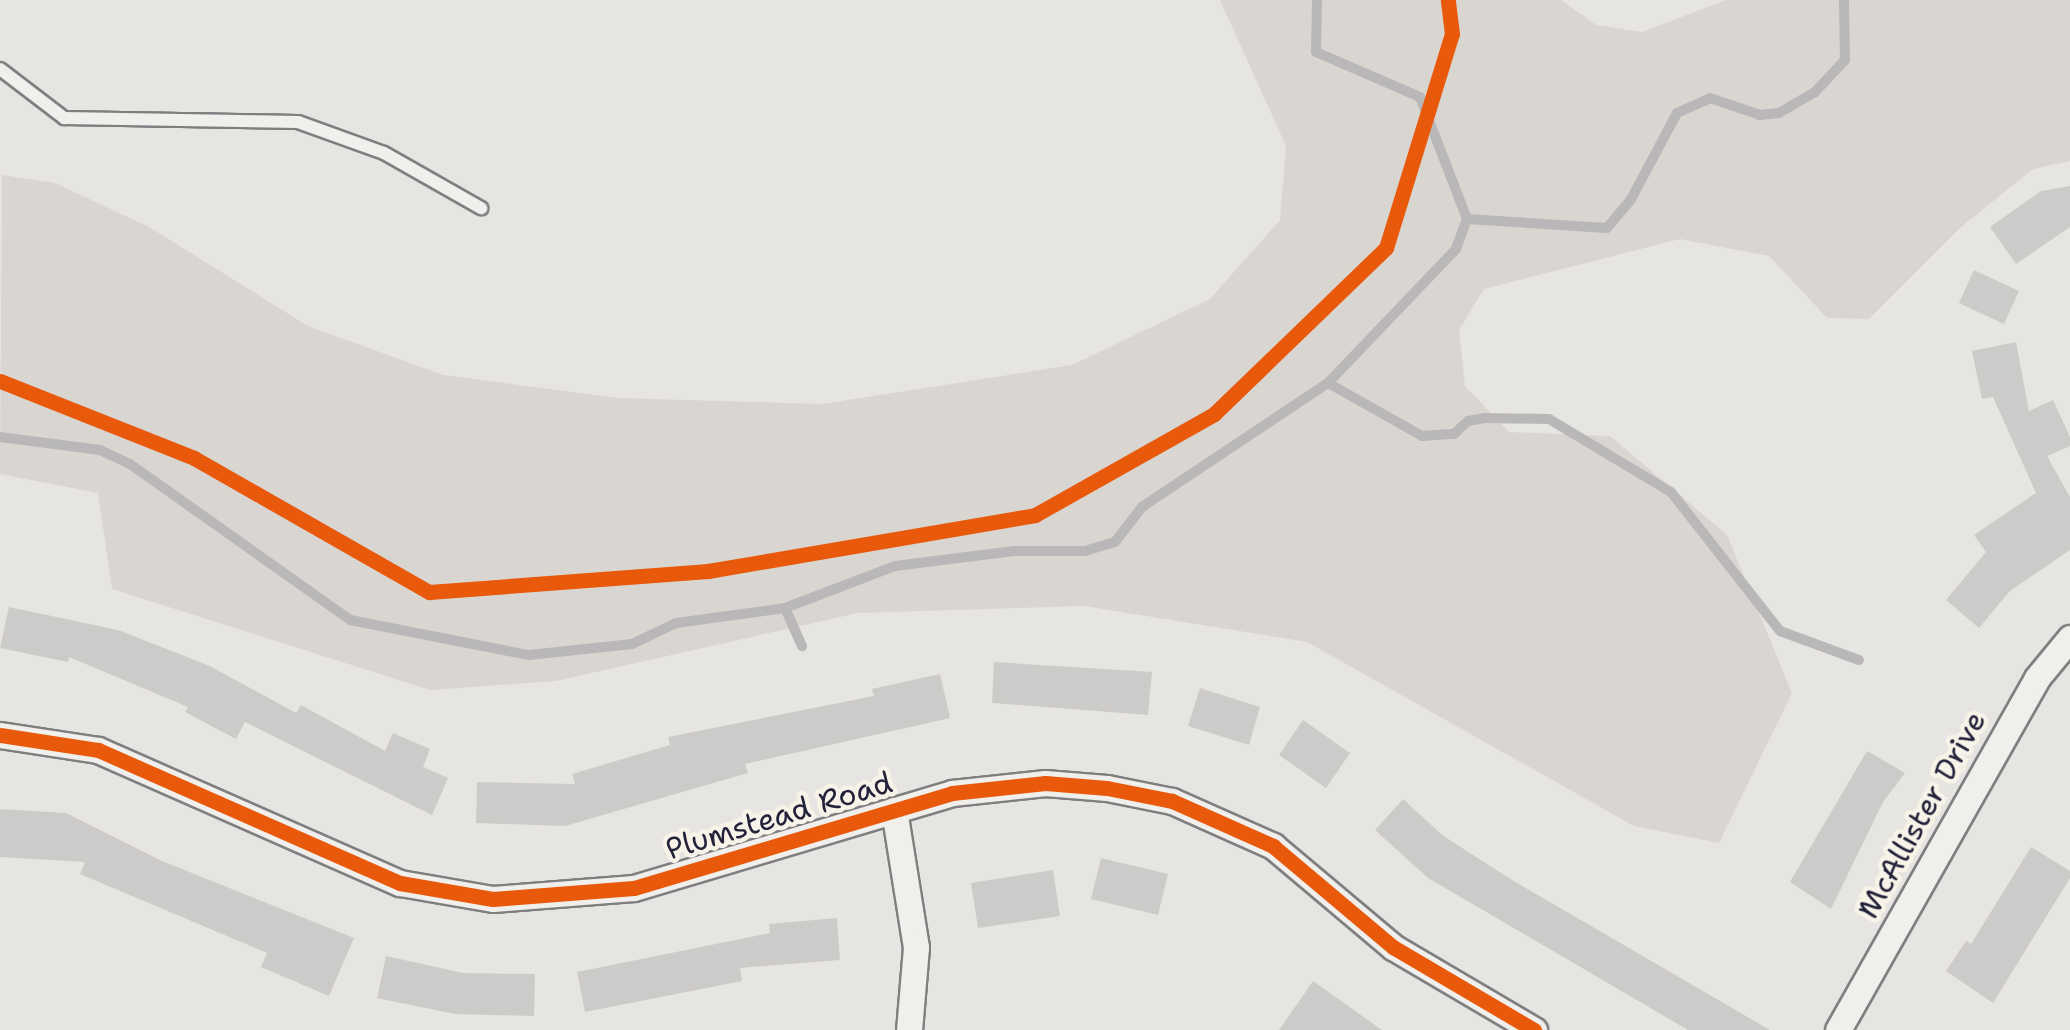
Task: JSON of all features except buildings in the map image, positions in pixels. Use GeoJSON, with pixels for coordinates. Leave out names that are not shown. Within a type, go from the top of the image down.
{"type":"FeatureCollection","features":[{"type":"Feature","properties":{"kind":"street","name":"McAllister Drive"},"geometry":{"type":"LineString","coordinates":[[1838,1030],[2036,678],[2070,638]]}},
{"type":"Feature","properties":{"kind":"street","name":"Plumstead Road"},"geometry":{"type":"LineString","coordinates":[[0,735],[98,750],[386,877],[493,900],[634,888],[952,793],[1045,783],[1172,801],[1273,846],[1392,947],[1534,1030]]}},
{"type":"Feature","properties":{"kind":"street"},"geometry":{"type":"LineString","coordinates":[[894,810],[916,947],[908,1030]]}},
{"type":"Feature","properties":{"kind":"lane"},"geometry":{"type":"LineString","coordinates":[[0,69],[64,118],[298,122],[384,153],[480,208]]}},
{"type":"Feature","properties":{"kind":"shaded area"},"geometry":{"type":"Polygon","coordinates":[[[1220,0],[1561,0],[1596,25],[1642,32],[1726,0],[2070,0],[2070,161],[2033,169],[1961,227],[1869,319],[1827,318],[1769,256],[1680,239],[1484,289],[1459,330],[1465,386],[1509,432],[1610,436],[1727,535],[1792,693],[1719,843],[1634,826],[1307,642],[1084,606],[858,613],[556,681],[430,690],[112,589],[98,493],[0,474],[2,175],[55,183],[149,227],[308,326],[443,375],[618,398],[822,404],[1072,365],[1210,299],[1280,220],[1286,146],[1220,0]]]}},
{"type":"Feature","properties":{"kind":"waterway"},"geometry":{"type":"LineString","coordinates":[[1317,0],[1316,52],[1420,97],[1467,219]]}},
{"type":"Feature","properties":{"kind":"waterway"},"geometry":{"type":"LineString","coordinates":[[1467,219],[1607,228],[1630,201],[1677,113],[1710,98],[1760,115],[1779,113],[1815,92],[1845,60],[1844,0]]}},
{"type":"Feature","properties":{"kind":"waterway"},"geometry":{"type":"LineString","coordinates":[[0,437],[100,450],[130,464],[350,620],[529,655],[632,644],[676,623],[785,608],[895,566],[1014,551],[1085,551],[1115,542],[1142,507],[1328,383],[1456,249],[1467,219]]}},
{"type":"Feature","properties":{"kind":"waterway"},"geometry":{"type":"LineString","coordinates":[[1328,383],[1422,436],[1454,434],[1468,421],[1485,418],[1549,419],[1671,492],[1780,631],[1859,660]]}},
{"type":"Feature","properties":{"kind":"waterway"},"geometry":{"type":"LineString","coordinates":[[785,608],[802,646]]}},
{"type":"Feature","properties":{"kind":"cycle path"},"geometry":{"type":"LineString","coordinates":[[0,381],[194,458],[429,592],[708,571],[1035,515],[1214,414],[1386,248],[1452,34],[1448,0]]}},
{"type":"Feature","properties":{"kind":"cycle path"},"geometry":{"type":"LineString","coordinates":[[0,735],[98,750],[400,883],[493,899],[634,888],[952,793],[1045,783],[1107,788],[1172,801],[1273,846],[1393,947],[1534,1030]]}}]}
